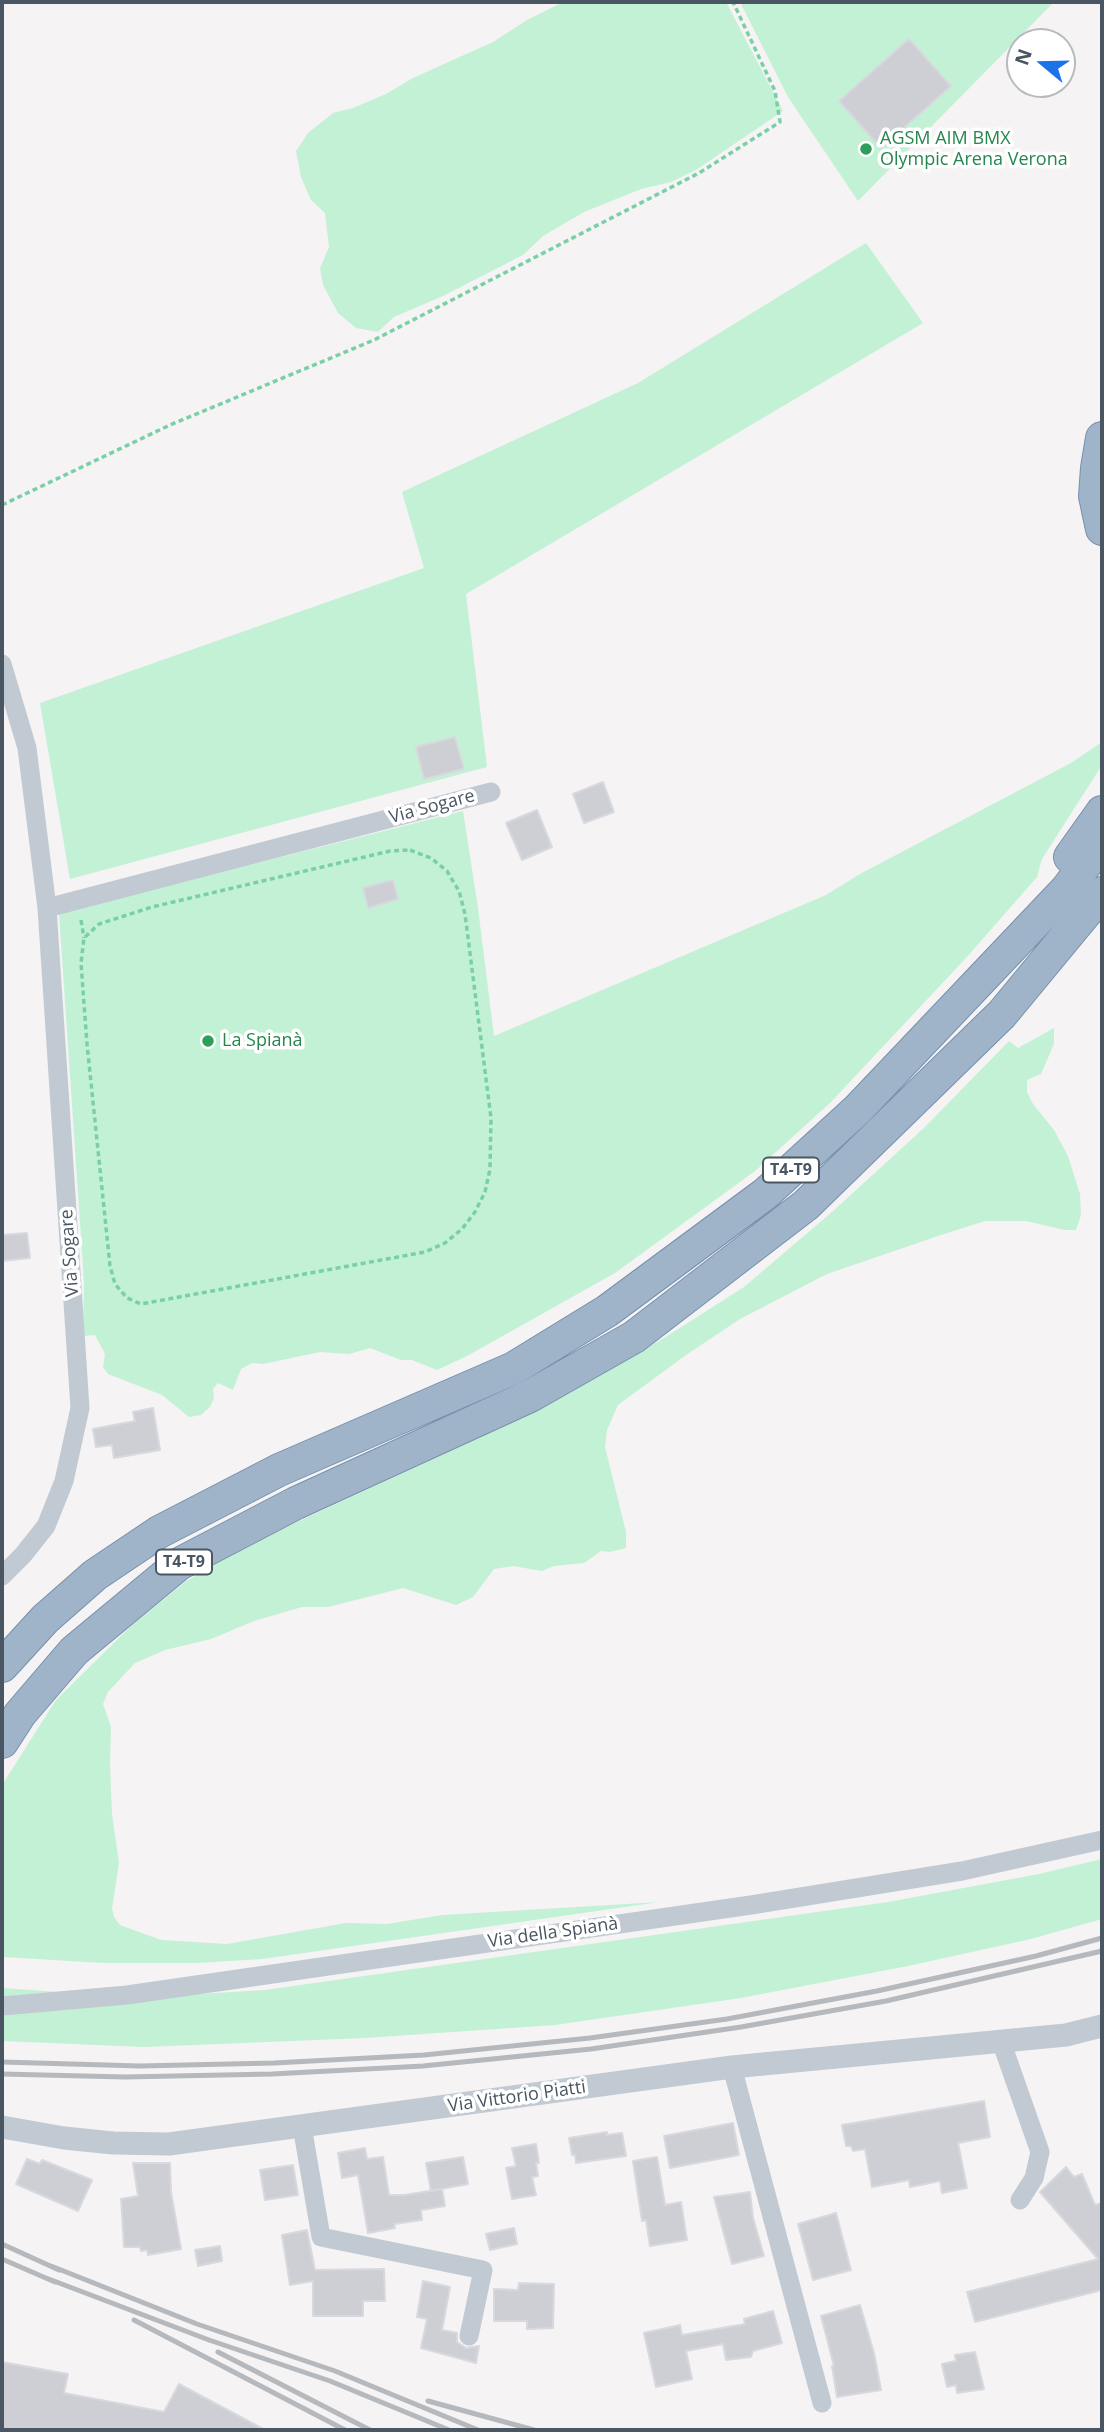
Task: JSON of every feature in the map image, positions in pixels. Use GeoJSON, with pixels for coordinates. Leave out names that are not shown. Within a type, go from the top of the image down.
{"type":"FeatureCollection","features":[{"type":"Feature","properties":{"kind":"highway"},"geometry":{"type":"LineString","coordinates":[[1102,438],[1097,468],[1102,529]]}},
{"type":"Feature","properties":{"kind":"highway","name":"T4-T9"},"geometry":{"type":"LineString","coordinates":[[858,1109],[1058,874],[1102,812]]}},
{"type":"Feature","properties":{"kind":"highway","name":"T4-T9"},"geometry":{"type":"LineString","coordinates":[[2,1666],[46,1619],[95,1575],[159,1532],[279,1470],[514,1368],[607,1311],[765,1194],[858,1109],[1066,890],[1102,843]]}},
{"type":"Feature","properties":{"kind":"highway","name":"T4-T9"},"geometry":{"type":"LineString","coordinates":[[2,1742],[20,1714],[75,1651],[179,1564],[308,1497],[530,1396],[635,1337],[806,1205],[1002,1014],[1102,893]]}},
{"type":"Feature","properties":{"kind":"street","name":"Via Sogare"},"geometry":{"type":"LineString","coordinates":[[2,664],[27,748],[47,908],[80,1408],[64,1481],[46,1526],[2,1576]]}},
{"type":"Feature","properties":{"kind":"street","name":"Via Sogare"},"geometry":{"type":"LineString","coordinates":[[47,908],[491,792]]}},
{"type":"Feature","properties":{"kind":"street","name":"Via della Spianà"},"geometry":{"type":"LineString","coordinates":[[2,2006],[127,1995],[751,1905],[962,1871],[1102,1840]]}},
{"type":"Feature","properties":{"kind":"street","name":"Via Vittorio Piatti"},"geometry":{"type":"LineString","coordinates":[[2,2127],[113,2143],[169,2144],[732,2067],[1066,2035],[1102,2026]]}},
{"type":"Feature","properties":{"kind":"street"},"geometry":{"type":"LineString","coordinates":[[1001,2041],[1040,2152],[1034,2178],[1020,2200]]}},
{"type":"Feature","properties":{"kind":"street"},"geometry":{"type":"LineString","coordinates":[[732,2067],[822,2403]]}},
{"type":"Feature","properties":{"kind":"street"},"geometry":{"type":"LineString","coordinates":[[302,2126],[321,2237],[483,2270],[469,2336]]}},
{"type":"Feature","properties":{"kind":"path"},"geometry":{"type":"LineString","coordinates":[[2,505],[170,425],[374,340],[699,173],[780,122],[775,90],[733,2]]}},
{"type":"Feature","properties":{"kind":"path"},"geometry":{"type":"LineString","coordinates":[[410,850],[431,858],[447,871],[459,891],[465,914],[491,1118],[490,1170],[485,1192],[469,1220],[445,1242],[425,1252],[141,1304],[127,1298],[115,1284],[110,1266],[87,1044],[81,962],[84,938],[99,924],[152,907],[390,851],[410,850]]}},
{"type":"Feature","properties":{"kind":"green space"},"geometry":{"type":"Polygon","coordinates":[[[563,2],[726,2],[783,111],[696,170],[671,182],[641,189],[584,212],[543,236],[523,255],[443,296],[394,317],[378,332],[356,328],[338,313],[323,285],[320,268],[329,247],[325,213],[311,200],[301,177],[296,151],[308,133],[333,113],[386,94],[413,78],[493,42],[527,20],[563,2]]]}},
{"type":"Feature","properties":{"kind":"green space","name":"AGSM AIM BMX Olympic Arena Verona"},"geometry":{"type":"Polygon","coordinates":[[[740,2],[1054,2],[1028,28],[1006,28],[1006,51],[858,201],[788,97],[740,2]]]}},
{"type":"Feature","properties":{"kind":"green space"},"geometry":{"type":"Polygon","coordinates":[[[866,243],[923,323],[466,594],[487,767],[70,879],[40,703],[424,568],[402,492],[638,383],[866,243]]]}},
{"type":"Feature","properties":{"kind":"green space"},"geometry":{"type":"Polygon","coordinates":[[[1102,742],[1102,765],[1042,859],[1037,877],[966,958],[830,1103],[755,1171],[615,1273],[437,1370],[370,1348],[349,1354],[320,1352],[263,1364],[252,1363],[241,1369],[233,1390],[218,1383],[213,1389],[214,1398],[210,1407],[201,1415],[189,1417],[162,1395],[108,1374],[103,1367],[105,1354],[95,1335],[83,1336],[84,1282],[59,913],[463,811],[494,1036],[826,895],[860,874],[1071,763],[1102,742]]]}},
{"type":"Feature","properties":{"kind":"green space"},"geometry":{"type":"Polygon","coordinates":[[[1054,1028],[1054,1044],[1041,1074],[1027,1080],[1027,1092],[1054,1130],[1068,1156],[1080,1194],[1081,1215],[1076,1230],[1026,1221],[985,1221],[944,1234],[827,1274],[740,1319],[686,1355],[618,1405],[607,1430],[605,1447],[626,1532],[626,1548],[601,1551],[584,1563],[554,1566],[542,1571],[513,1566],[494,1569],[473,1597],[456,1605],[403,1588],[328,1607],[302,1607],[254,1621],[211,1639],[165,1650],[135,1663],[108,1692],[103,1704],[111,1727],[112,1814],[119,1863],[112,1908],[114,1917],[120,1925],[161,1940],[227,1944],[346,1923],[387,1924],[442,1915],[660,1902],[262,1959],[197,1963],[104,1963],[2,1957],[2,1785],[56,1700],[132,1625],[185,1582],[239,1549],[532,1413],[664,1338],[744,1287],[924,1128],[1009,1041],[1018,1048],[1054,1028]]]}},
{"type":"Feature","properties":{"kind":"green space"},"geometry":{"type":"Polygon","coordinates":[[[1102,1859],[1102,1919],[1031,1939],[908,1966],[741,1998],[555,2025],[365,2038],[144,2047],[2,2041],[2,1988],[103,1995],[265,1990],[888,1902],[1039,1874],[1102,1859]]]}},
{"type":"Feature","properties":{"kind":"building"},"geometry":{"type":"Polygon","coordinates":[[[909,39],[951,86],[881,148],[839,101],[909,39]]]}},
{"type":"Feature","properties":{"kind":"building"},"geometry":{"type":"Polygon","coordinates":[[[455,737],[464,769],[424,779],[416,747],[455,737]]]}},
{"type":"Feature","properties":{"kind":"building"},"geometry":{"type":"Polygon","coordinates":[[[603,782],[614,812],[584,823],[573,794],[603,782]]]}},
{"type":"Feature","properties":{"kind":"building"},"geometry":{"type":"Polygon","coordinates":[[[537,810],[552,847],[522,860],[506,823],[537,810]]]}},
{"type":"Feature","properties":{"kind":"building"},"geometry":{"type":"Polygon","coordinates":[[[393,880],[398,899],[368,908],[363,888],[393,880]]]}},
{"type":"Feature","properties":{"kind":"building"},"geometry":{"type":"Polygon","coordinates":[[[27,1233],[30,1258],[2,1261],[2,1235],[27,1233]]]}},
{"type":"Feature","properties":{"kind":"building"},"geometry":{"type":"Polygon","coordinates":[[[153,1408],[160,1450],[114,1458],[112,1445],[96,1447],[93,1429],[135,1421],[133,1412],[153,1408]]]}},
{"type":"Feature","properties":{"kind":"building"},"geometry":{"type":"Polygon","coordinates":[[[984,2101],[990,2137],[958,2143],[967,2188],[942,2193],[940,2181],[910,2187],[909,2180],[872,2187],[865,2149],[853,2151],[851,2146],[846,2146],[842,2125],[984,2101]]]}},
{"type":"Feature","properties":{"kind":"building"},"geometry":{"type":"Polygon","coordinates":[[[733,2123],[739,2155],[670,2168],[664,2136],[733,2123]]]}},
{"type":"Feature","properties":{"kind":"building"},"geometry":{"type":"Polygon","coordinates":[[[607,2132],[607,2135],[622,2133],[626,2156],[576,2163],[569,2138],[607,2132]]]}},
{"type":"Feature","properties":{"kind":"building"},"geometry":{"type":"Polygon","coordinates":[[[536,2144],[538,2176],[532,2177],[536,2195],[512,2199],[506,2168],[516,2166],[512,2148],[536,2144]]]}},
{"type":"Feature","properties":{"kind":"building"},"geometry":{"type":"Polygon","coordinates":[[[365,2148],[367,2159],[383,2157],[389,2195],[442,2189],[445,2206],[421,2210],[422,2220],[394,2224],[395,2228],[368,2233],[358,2175],[342,2178],[338,2153],[365,2148]]]}},
{"type":"Feature","properties":{"kind":"building"},"geometry":{"type":"Polygon","coordinates":[[[463,2157],[468,2184],[431,2191],[426,2163],[463,2157]]]}},
{"type":"Feature","properties":{"kind":"building"},"geometry":{"type":"Polygon","coordinates":[[[657,2157],[665,2205],[681,2202],[687,2240],[650,2246],[646,2220],[642,2221],[633,2161],[657,2157]]]}},
{"type":"Feature","properties":{"kind":"building"},"geometry":{"type":"Polygon","coordinates":[[[27,2159],[40,2164],[42,2160],[92,2180],[78,2211],[16,2184],[27,2159]]]}},
{"type":"Feature","properties":{"kind":"building"},"geometry":{"type":"Polygon","coordinates":[[[133,2163],[170,2163],[171,2192],[181,2249],[148,2255],[147,2250],[141,2251],[140,2247],[124,2247],[121,2199],[138,2196],[133,2163]]]}},
{"type":"Feature","properties":{"kind":"building"},"geometry":{"type":"Polygon","coordinates":[[[293,2165],[298,2195],[265,2200],[260,2170],[293,2165]]]}},
{"type":"Feature","properties":{"kind":"building"},"geometry":{"type":"Polygon","coordinates":[[[1066,2167],[1074,2177],[1082,2174],[1095,2205],[1102,2203],[1102,2290],[975,2322],[967,2292],[1098,2259],[1040,2192],[1066,2167]]]}},
{"type":"Feature","properties":{"kind":"building"},"geometry":{"type":"Polygon","coordinates":[[[750,2192],[753,2218],[764,2256],[732,2264],[714,2197],[750,2192]]]}},
{"type":"Feature","properties":{"kind":"building"},"geometry":{"type":"Polygon","coordinates":[[[836,2213],[851,2270],[813,2280],[798,2224],[836,2213]]]}},
{"type":"Feature","properties":{"kind":"building"},"geometry":{"type":"Polygon","coordinates":[[[514,2228],[517,2244],[490,2250],[486,2234],[514,2228]]]}},
{"type":"Feature","properties":{"kind":"building"},"geometry":{"type":"Polygon","coordinates":[[[307,2230],[315,2270],[384,2269],[385,2301],[363,2301],[363,2316],[313,2316],[313,2281],[290,2285],[282,2235],[307,2230]]]}},
{"type":"Feature","properties":{"kind":"building"},"geometry":{"type":"Polygon","coordinates":[[[220,2246],[222,2261],[198,2266],[195,2250],[220,2246]]]}},
{"type":"Feature","properties":{"kind":"building"},"geometry":{"type":"Polygon","coordinates":[[[423,2281],[450,2287],[442,2330],[457,2333],[457,2342],[466,2348],[479,2346],[476,2363],[421,2348],[427,2319],[417,2317],[423,2281]]]}},
{"type":"Feature","properties":{"kind":"building"},"geometry":{"type":"Polygon","coordinates":[[[519,2283],[554,2284],[553,2328],[527,2329],[527,2321],[494,2321],[494,2289],[518,2290],[519,2283]]]}},
{"type":"Feature","properties":{"kind":"building"},"geometry":{"type":"Polygon","coordinates":[[[860,2305],[881,2390],[837,2397],[834,2366],[821,2316],[860,2305]]]}},
{"type":"Feature","properties":{"kind":"building"},"geometry":{"type":"Polygon","coordinates":[[[773,2311],[782,2343],[753,2351],[751,2357],[726,2360],[723,2344],[686,2351],[692,2379],[656,2387],[644,2333],[680,2325],[682,2335],[745,2324],[744,2319],[773,2311]]]}},
{"type":"Feature","properties":{"kind":"building"},"geometry":{"type":"Polygon","coordinates":[[[975,2352],[984,2389],[957,2393],[956,2385],[947,2387],[942,2364],[956,2361],[955,2355],[975,2352]]]}},
{"type":"Feature","properties":{"kind":"building"},"geometry":{"type":"Polygon","coordinates":[[[2,2362],[68,2374],[64,2393],[164,2412],[179,2384],[265,2430],[2,2430],[2,2362]]]}},
{"type":"Feature","properties":{"kind":"railway"},"geometry":{"type":"LineString","coordinates":[[2,2062],[140,2066],[274,2063],[424,2055],[590,2038],[727,2019],[877,1991],[1036,1956],[1102,1938]]}},
{"type":"Feature","properties":{"kind":"railway"},"geometry":{"type":"LineString","coordinates":[[2,2074],[125,2077],[272,2074],[423,2066],[591,2049],[741,2027],[886,2001],[1102,1951]]}},
{"type":"Feature","properties":{"kind":"railway"},"geometry":{"type":"LineString","coordinates":[[2,2244],[59,2270]]}},
{"type":"Feature","properties":{"kind":"railway"},"geometry":{"type":"LineString","coordinates":[[2,2259],[55,2282]]}},
{"type":"Feature","properties":{"kind":"railway"},"geometry":{"type":"LineString","coordinates":[[51,2266],[197,2324],[335,2371],[478,2430]]}},
{"type":"Feature","properties":{"kind":"railway"},"geometry":{"type":"LineString","coordinates":[[46,2278],[209,2340],[330,2381],[449,2430]]}},
{"type":"Feature","properties":{"kind":"railway"},"geometry":{"type":"LineString","coordinates":[[134,2320],[345,2430]]}},
{"type":"Feature","properties":{"kind":"railway"},"geometry":{"type":"LineString","coordinates":[[218,2352],[370,2430]]}},
{"type":"Feature","properties":{"kind":"railway"},"geometry":{"type":"LineString","coordinates":[[428,2401],[534,2430]]}},
{"type":"Feature","properties":{"kind":"place","name":"AGSM AIM BMX Olympic Arena Verona"},"geometry":{"type":"Point","coordinates":[866,149]}},
{"type":"Feature","properties":{"kind":"place","name":"La Spianà"},"geometry":{"type":"Point","coordinates":[208,1041]}}]}
